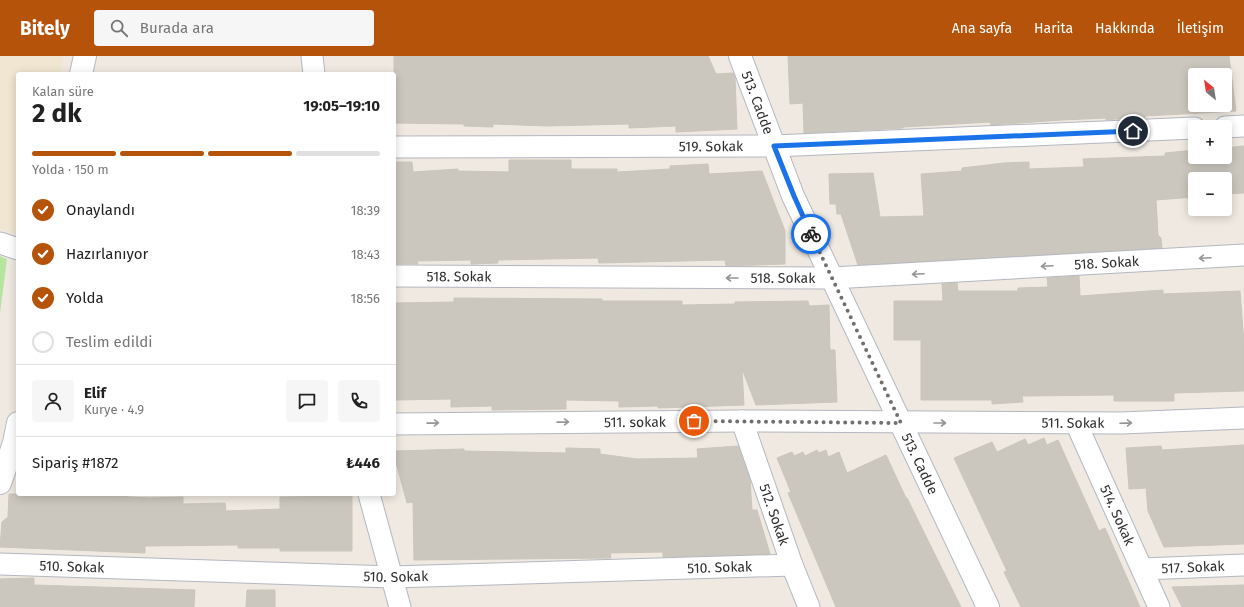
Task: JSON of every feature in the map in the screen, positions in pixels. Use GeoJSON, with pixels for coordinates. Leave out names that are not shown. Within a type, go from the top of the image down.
{"type":"FeatureCollection","features":[{"type":"Feature","properties":{"kind":"street"},"geometry":{"type":"LineString","coordinates":[[81,72],[85,56]]}},
{"type":"Feature","properties":{"kind":"street"},"geometry":{"type":"LineString","coordinates":[[312,56],[314,72]]}},
{"type":"Feature","properties":{"kind":"street","name":"513. Cadde"},"geometry":{"type":"LineString","coordinates":[[740,56],[794,196],[988,607]]}},
{"type":"Feature","properties":{"kind":"street"},"geometry":{"type":"LineString","coordinates":[[1232,127],[1244,126]]}},
{"type":"Feature","properties":{"kind":"street","name":"519. Sokak"},"geometry":{"type":"LineString","coordinates":[[396,147],[774,146],[1188,128]]}},
{"type":"Feature","properties":{"kind":"street"},"geometry":{"type":"LineString","coordinates":[[0,243],[16,248]]}},
{"type":"Feature","properties":{"kind":"street","name":"518. Sokak"},"geometry":{"type":"LineString","coordinates":[[396,276],[832,278],[1244,255]]}},
{"type":"Feature","properties":{"kind":"street","name":"511. Sokak"},"geometry":{"type":"LineString","coordinates":[[901,423],[1122,423],[1244,418]]}},
{"type":"Feature","properties":{"kind":"street","name":"511. sokak"},"geometry":{"type":"LineString","coordinates":[[396,424],[742,420],[901,423]]}},
{"type":"Feature","properties":{"kind":"street","name":"512. Sokak"},"geometry":{"type":"LineString","coordinates":[[742,420],[808,607]]}},
{"type":"Feature","properties":{"kind":"street","name":"514. Sokak"},"geometry":{"type":"LineString","coordinates":[[1076,423],[1159,607]]}},
{"type":"Feature","properties":{"kind":"street"},"geometry":{"type":"LineString","coordinates":[[0,484],[16,432]]}},
{"type":"Feature","properties":{"kind":"street"},"geometry":{"type":"LineString","coordinates":[[370,496],[400,607]]}},
{"type":"Feature","properties":{"kind":"street","name":"510. Sokak"},"geometry":{"type":"LineString","coordinates":[[0,564],[392,577],[792,565]]}},
{"type":"Feature","properties":{"kind":"street","name":"517. Sokak"},"geometry":{"type":"LineString","coordinates":[[1142,569],[1244,565]]}},
{"type":"Feature","properties":{"kind":"shaded area"},"geometry":{"type":"Polygon","coordinates":[[[0,56],[63,56],[61,72],[16,72],[16,234],[0,229],[0,56]]]}},
{"type":"Feature","properties":{"kind":"green space"},"geometry":{"type":"Polygon","coordinates":[[[0,256],[7,259],[0,313],[0,256]]]}},
{"type":"Feature","properties":{"kind":"building"},"geometry":{"type":"Polygon","coordinates":[[[394,56],[708,56],[716,74],[733,73],[735,78],[737,129],[676,132],[676,126],[629,128],[629,124],[547,126],[493,124],[493,127],[464,126],[464,124],[396,123],[396,72],[394,72],[394,56]]]}},
{"type":"Feature","properties":{"kind":"building"},"geometry":{"type":"Polygon","coordinates":[[[788,56],[1229,56],[1231,68],[1188,68],[1188,112],[1218,112],[1145,116],[1145,118],[1062,120],[991,125],[990,122],[804,133],[803,103],[790,104],[788,56]]]}},
{"type":"Feature","properties":{"kind":"building"},"geometry":{"type":"Polygon","coordinates":[[[1232,80],[1236,111],[1232,111],[1232,80]]]}},
{"type":"Feature","properties":{"kind":"building"},"geometry":{"type":"Polygon","coordinates":[[[1244,146],[1244,193],[1232,194],[1232,172],[1188,172],[1188,198],[1156,200],[1158,235],[1161,238],[1162,248],[858,265],[841,214],[837,214],[836,204],[830,204],[829,174],[873,173],[880,217],[924,216],[921,174],[962,171],[962,168],[1004,163],[1029,162],[1029,169],[1084,167],[1083,159],[1165,156],[1165,153],[1188,151],[1188,164],[1232,164],[1232,147],[1244,146]]]}},
{"type":"Feature","properties":{"kind":"building"},"geometry":{"type":"Polygon","coordinates":[[[509,160],[571,160],[571,169],[617,169],[617,172],[670,169],[670,166],[708,164],[709,174],[762,171],[785,231],[785,264],[726,266],[725,260],[599,263],[598,258],[498,260],[498,263],[471,264],[471,260],[417,261],[418,264],[396,264],[396,162],[412,162],[413,172],[458,169],[458,171],[509,172],[509,160]]]}},
{"type":"Feature","properties":{"kind":"building"},"geometry":{"type":"Polygon","coordinates":[[[1079,276],[1080,296],[1163,290],[1163,294],[1240,291],[1244,344],[1244,391],[1174,393],[1174,401],[1114,401],[1114,395],[1022,396],[1023,402],[992,404],[992,400],[921,400],[921,340],[894,340],[894,301],[943,301],[942,284],[957,283],[958,291],[1018,291],[1018,288],[1048,287],[1047,278],[1079,276]]]}},
{"type":"Feature","properties":{"kind":"building"},"geometry":{"type":"Polygon","coordinates":[[[454,298],[602,299],[602,301],[682,301],[682,305],[735,304],[735,302],[808,301],[809,306],[829,305],[830,350],[835,350],[837,402],[756,405],[742,369],[744,405],[658,408],[658,406],[619,407],[619,401],[566,400],[566,409],[492,410],[492,406],[451,407],[451,399],[396,400],[396,303],[454,302],[454,298]]]}},
{"type":"Feature","properties":{"kind":"building"},"geometry":{"type":"Polygon","coordinates":[[[1044,438],[1047,445],[1058,440],[1099,531],[1105,528],[1140,607],[1021,607],[1004,572],[1007,571],[954,458],[992,442],[997,452],[1025,439],[1028,445],[1044,438]]]}},
{"type":"Feature","properties":{"kind":"building"},"geometry":{"type":"Polygon","coordinates":[[[1244,445],[1244,544],[1164,547],[1148,511],[1146,488],[1129,489],[1126,448],[1161,446],[1162,450],[1244,445]]]}},
{"type":"Feature","properties":{"kind":"building"},"geometry":{"type":"Polygon","coordinates":[[[738,446],[750,479],[752,510],[757,510],[770,554],[663,557],[663,552],[610,553],[611,558],[414,560],[413,502],[407,503],[396,462],[396,451],[464,449],[464,451],[566,453],[566,448],[600,449],[600,454],[637,459],[698,458],[697,449],[738,446]]]}},
{"type":"Feature","properties":{"kind":"building"},"geometry":{"type":"Polygon","coordinates":[[[817,450],[819,453],[826,450],[828,457],[839,452],[847,473],[886,455],[961,607],[836,607],[788,493],[791,492],[777,458],[792,452],[794,456],[803,452],[805,456],[817,450]]]}},
{"type":"Feature","properties":{"kind":"building"},"geometry":{"type":"Polygon","coordinates":[[[9,494],[16,494],[16,496],[113,496],[149,498],[183,497],[183,504],[225,503],[226,511],[280,509],[280,497],[352,496],[352,551],[280,551],[280,548],[238,548],[238,545],[145,546],[145,553],[0,547],[2,522],[8,517],[9,494]]]}},
{"type":"Feature","properties":{"kind":"building"},"geometry":{"type":"Polygon","coordinates":[[[34,578],[34,585],[195,590],[194,607],[0,607],[0,579],[34,578]]]}},
{"type":"Feature","properties":{"kind":"building"},"geometry":{"type":"Polygon","coordinates":[[[1244,585],[1244,607],[1182,607],[1172,587],[1244,585]]]}},
{"type":"Feature","properties":{"kind":"building"},"geometry":{"type":"Polygon","coordinates":[[[247,590],[275,590],[275,607],[246,607],[247,590]]]}},
{"type":"Feature","properties":{"kind":"way so far"},"geometry":{"type":"LineString","coordinates":[[694,421],[742,420],[901,423],[811,234]]}},
{"type":"Feature","properties":{"kind":"route"},"geometry":{"type":"LineString","coordinates":[[811,234],[774,146],[1133,131]]}}]}
